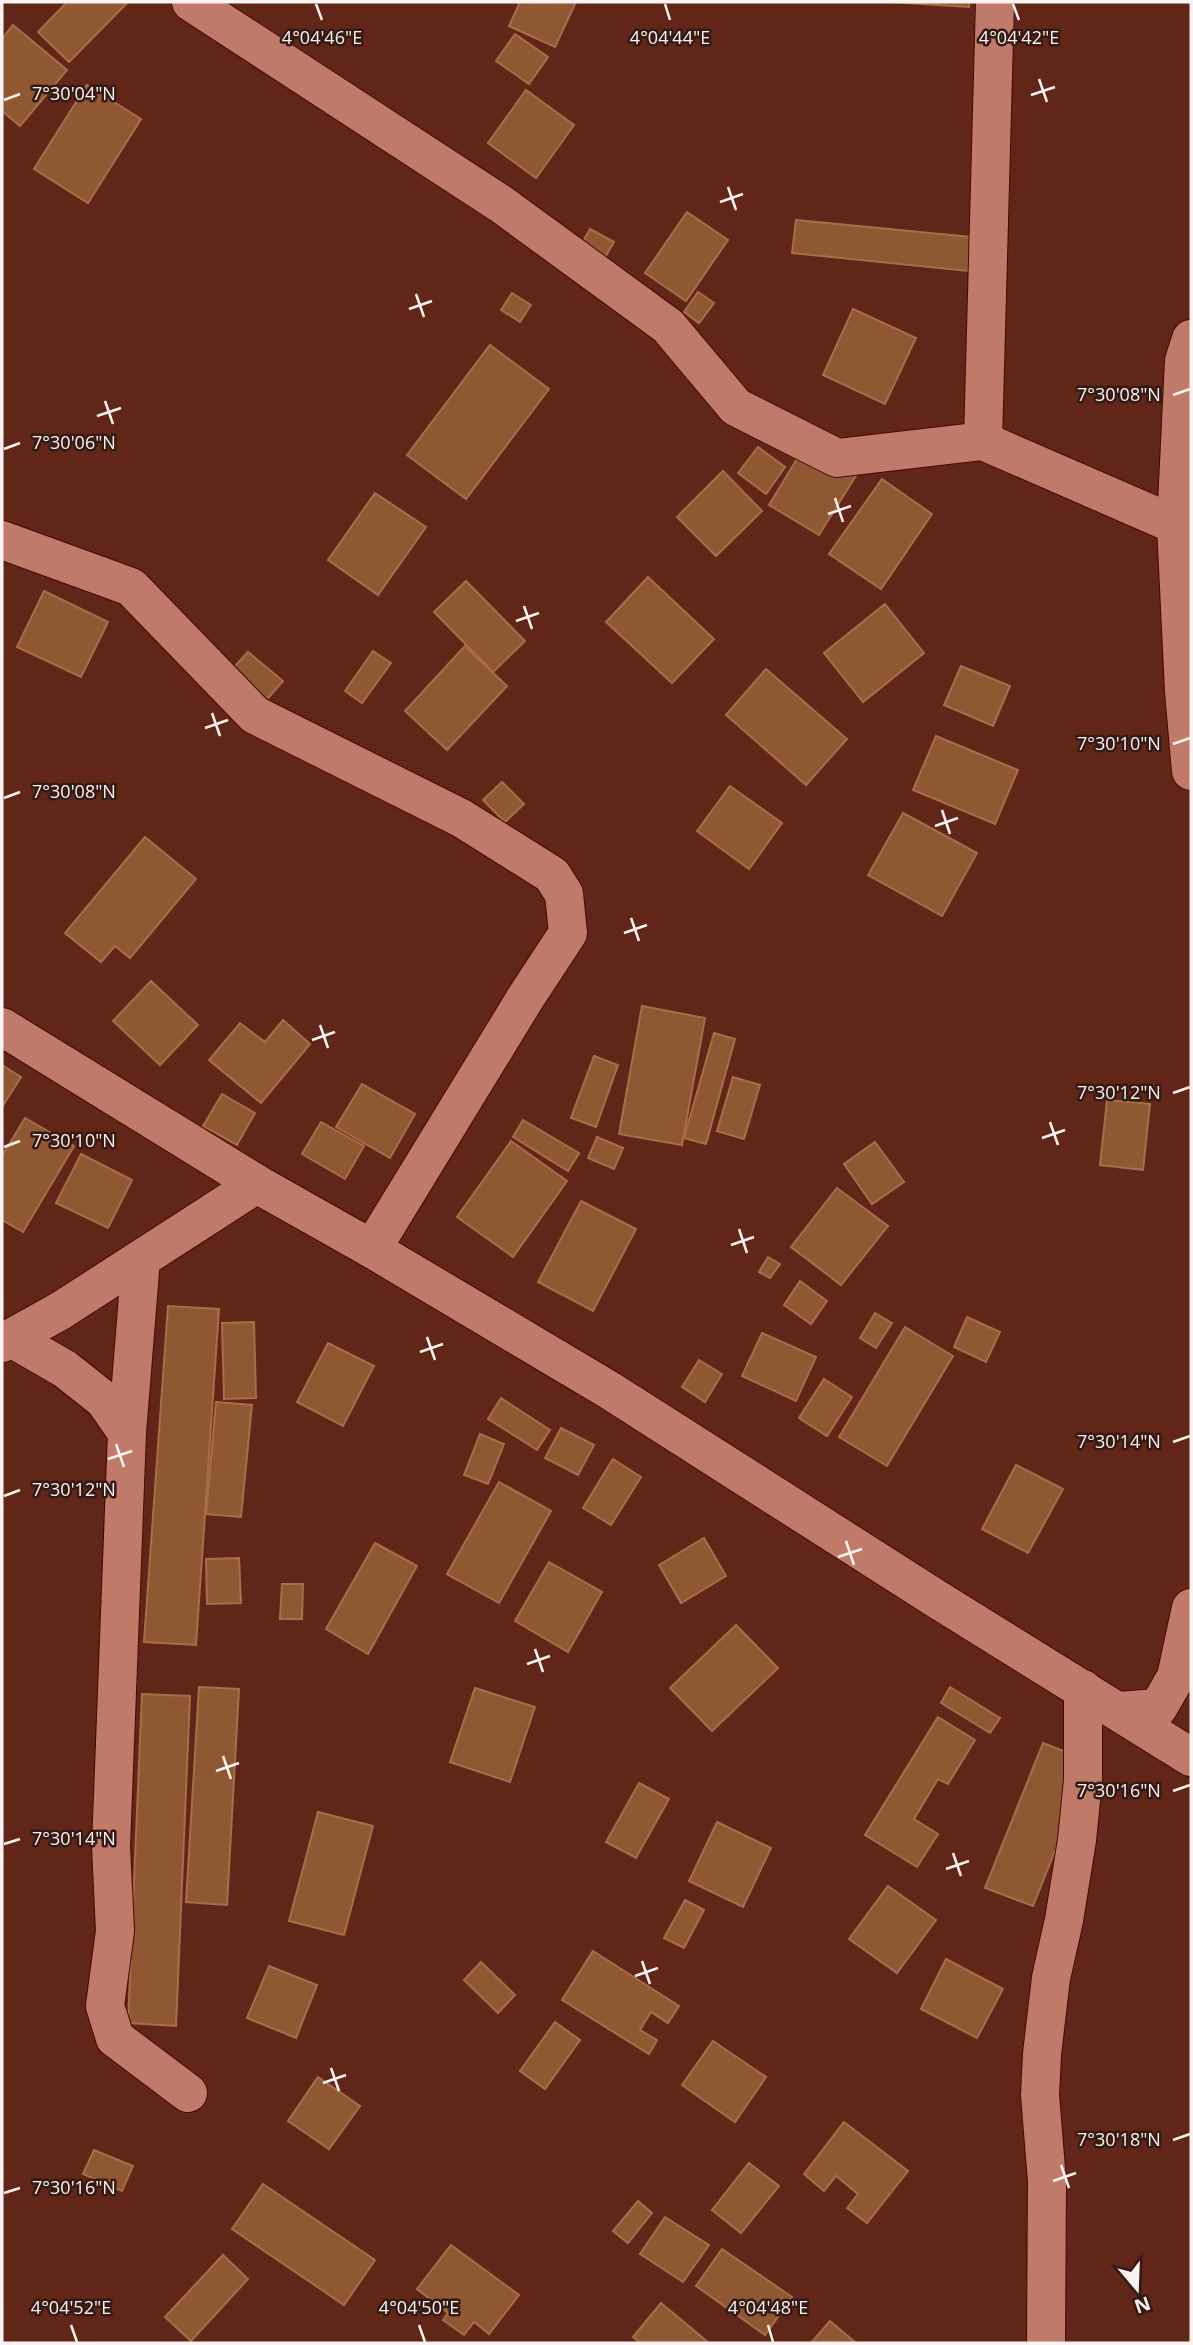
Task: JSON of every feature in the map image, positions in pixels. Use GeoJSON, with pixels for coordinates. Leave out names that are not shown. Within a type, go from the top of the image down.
{"type":"FeatureCollection","features":[{"type":"Feature","properties":{"kind":"street"},"geometry":{"type":"LineString","coordinates":[[191,2],[501,204],[668,326],[736,407],[838,458],[983,441],[1183,526]]}},
{"type":"Feature","properties":{"kind":"street"},"geometry":{"type":"LineString","coordinates":[[983,441],[995,2]]}},
{"type":"Feature","properties":{"kind":"street"},"geometry":{"type":"LineString","coordinates":[[1191,339],[1184,361],[1183,526],[1184,691],[1191,771]]}},
{"type":"Feature","properties":{"kind":"street"},"geometry":{"type":"LineString","coordinates":[[2,540],[131,587],[255,715],[461,818],[552,875],[564,894],[568,933],[372,1249]]}},
{"type":"Feature","properties":{"kind":"street"},"geometry":{"type":"LineString","coordinates":[[2,1027],[257,1184],[609,1390],[1191,1757]]}},
{"type":"Feature","properties":{"kind":"street"},"geometry":{"type":"LineString","coordinates":[[6,1340],[60,1311],[257,1184]]}},
{"type":"Feature","properties":{"kind":"street"},"geometry":{"type":"LineString","coordinates":[[141,1259],[127,1433],[111,1846],[115,1931],[105,2006],[115,2038],[188,2093]]}},
{"type":"Feature","properties":{"kind":"street"},"geometry":{"type":"LineString","coordinates":[[6,1340],[65,1369],[104,1400],[127,1433]]}},
{"type":"Feature","properties":{"kind":"street"},"geometry":{"type":"LineString","coordinates":[[1118,1711],[1158,1708],[1176,1677],[1191,1608]]}},
{"type":"Feature","properties":{"kind":"street"},"geometry":{"type":"LineString","coordinates":[[1046,2343],[1046,2181],[1040,2095],[1042,2054],[1051,1978],[1077,1840],[1083,1780],[1083,1689]]}},
{"type":"Feature","properties":{"kind":"building"},"geometry":{"type":"Polygon","coordinates":[[[67,2],[128,2],[69,62],[38,32],[67,2]]]}},
{"type":"Feature","properties":{"kind":"building"},"geometry":{"type":"Polygon","coordinates":[[[520,2],[576,2],[555,47],[509,26],[520,2]]]}},
{"type":"Feature","properties":{"kind":"building"},"geometry":{"type":"Polygon","coordinates":[[[890,2],[969,2],[969,7],[890,2]]]}},
{"type":"Feature","properties":{"kind":"building"},"geometry":{"type":"Polygon","coordinates":[[[13,25],[67,70],[20,126],[2,111],[2,39],[13,25]]]}},
{"type":"Feature","properties":{"kind":"building"},"geometry":{"type":"Polygon","coordinates":[[[515,34],[548,57],[529,84],[496,61],[515,34]]]}},
{"type":"Feature","properties":{"kind":"building"},"geometry":{"type":"Polygon","coordinates":[[[87,85],[141,119],[88,203],[34,169],[87,85]]]}},
{"type":"Feature","properties":{"kind":"building"},"geometry":{"type":"Polygon","coordinates":[[[526,90],[574,125],[536,178],[488,143],[526,90]]]}},
{"type":"Feature","properties":{"kind":"building"},"geometry":{"type":"Polygon","coordinates":[[[687,212],[728,240],[686,301],[645,273],[687,212]]]}},
{"type":"Feature","properties":{"kind":"building"},"geometry":{"type":"Polygon","coordinates":[[[796,220],[971,237],[968,271],[792,253],[796,220]]]}},
{"type":"Feature","properties":{"kind":"building"},"geometry":{"type":"Polygon","coordinates":[[[590,229],[614,242],[600,266],[577,252],[590,229]]]}},
{"type":"Feature","properties":{"kind":"building"},"geometry":{"type":"Polygon","coordinates":[[[698,292],[714,303],[699,323],[684,312],[698,292]]]}},
{"type":"Feature","properties":{"kind":"building"},"geometry":{"type":"Polygon","coordinates":[[[512,293],[531,305],[520,322],[501,310],[512,293]]]}},
{"type":"Feature","properties":{"kind":"building"},"geometry":{"type":"Polygon","coordinates":[[[853,309],[916,338],[885,404],[823,375],[853,309]]]}},
{"type":"Feature","properties":{"kind":"building"},"geometry":{"type":"Polygon","coordinates":[[[490,345],[549,389],[466,499],[407,455],[490,345]]]}},
{"type":"Feature","properties":{"kind":"building"},"geometry":{"type":"Polygon","coordinates":[[[806,444],[857,474],[819,535],[769,505],[806,444]]]}},
{"type":"Feature","properties":{"kind":"building"},"geometry":{"type":"Polygon","coordinates":[[[758,447],[785,467],[766,494],[738,473],[758,447]]]}},
{"type":"Feature","properties":{"kind":"building"},"geometry":{"type":"Polygon","coordinates":[[[723,471],[762,511],[716,556],[677,517],[723,471]]]}},
{"type":"Feature","properties":{"kind":"building"},"geometry":{"type":"Polygon","coordinates":[[[882,479],[932,514],[881,589],[829,554],[882,479]]]}},
{"type":"Feature","properties":{"kind":"building"},"geometry":{"type":"Polygon","coordinates":[[[375,493],[426,527],[378,595],[328,560],[375,493]]]}},
{"type":"Feature","properties":{"kind":"building"},"geometry":{"type":"Polygon","coordinates":[[[648,577],[714,639],[672,683],[606,622],[648,577]]]}},
{"type":"Feature","properties":{"kind":"building"},"geometry":{"type":"Polygon","coordinates":[[[466,581],[525,641],[493,672],[434,612],[466,581]]]}},
{"type":"Feature","properties":{"kind":"building"},"geometry":{"type":"Polygon","coordinates":[[[44,591],[108,622],[81,677],[17,647],[44,591]]]}},
{"type":"Feature","properties":{"kind":"building"},"geometry":{"type":"Polygon","coordinates":[[[885,604],[924,653],[863,702],[824,653],[885,604]]]}},
{"type":"Feature","properties":{"kind":"building"},"geometry":{"type":"Polygon","coordinates":[[[465,646],[507,686],[447,750],[405,711],[465,646]]]}},
{"type":"Feature","properties":{"kind":"building"},"geometry":{"type":"Polygon","coordinates":[[[373,651],[391,663],[362,703],[345,691],[373,651]]]}},
{"type":"Feature","properties":{"kind":"building"},"geometry":{"type":"Polygon","coordinates":[[[248,652],[283,681],[261,706],[226,676],[248,652]]]}},
{"type":"Feature","properties":{"kind":"building"},"geometry":{"type":"Polygon","coordinates":[[[961,666],[1010,686],[993,726],[944,705],[961,666]]]}},
{"type":"Feature","properties":{"kind":"building"},"geometry":{"type":"Polygon","coordinates":[[[766,669],[847,739],[806,785],[726,715],[766,669]]]}},
{"type":"Feature","properties":{"kind":"building"},"geometry":{"type":"Polygon","coordinates":[[[936,736],[1018,770],[995,824],[913,790],[936,736]]]}},
{"type":"Feature","properties":{"kind":"building"},"geometry":{"type":"Polygon","coordinates":[[[502,782],[524,804],[505,822],[483,800],[502,782]]]}},
{"type":"Feature","properties":{"kind":"building"},"geometry":{"type":"Polygon","coordinates":[[[730,786],[782,823],[749,869],[697,831],[730,786]]]}},
{"type":"Feature","properties":{"kind":"building"},"geometry":{"type":"Polygon","coordinates":[[[903,813],[977,853],[942,916],[868,875],[903,813]]]}},
{"type":"Feature","properties":{"kind":"building"},"geometry":{"type":"Polygon","coordinates":[[[145,837],[196,879],[130,958],[115,946],[101,962],[65,933],[145,837]]]}},
{"type":"Feature","properties":{"kind":"building"},"geometry":{"type":"Polygon","coordinates":[[[151,981],[198,1025],[160,1065],[113,1021],[151,981]]]}},
{"type":"Feature","properties":{"kind":"building"},"geometry":{"type":"Polygon","coordinates":[[[642,1006],[705,1018],[682,1145],[619,1134],[642,1006]]]}},
{"type":"Feature","properties":{"kind":"building"},"geometry":{"type":"Polygon","coordinates":[[[283,1020],[310,1044],[261,1103],[209,1060],[240,1023],[265,1042],[283,1020]]]}},
{"type":"Feature","properties":{"kind":"building"},"geometry":{"type":"Polygon","coordinates":[[[714,1033],[735,1039],[706,1144],[684,1138],[714,1033]]]}},
{"type":"Feature","properties":{"kind":"building"},"geometry":{"type":"Polygon","coordinates":[[[594,1056],[618,1065],[596,1127],[571,1118],[594,1056]]]}},
{"type":"Feature","properties":{"kind":"building"},"geometry":{"type":"Polygon","coordinates":[[[2,1065],[21,1077],[2,1107],[2,1065]]]}},
{"type":"Feature","properties":{"kind":"building"},"geometry":{"type":"Polygon","coordinates":[[[733,1077],[760,1085],[744,1139],[717,1131],[733,1077]]]}},
{"type":"Feature","properties":{"kind":"building"},"geometry":{"type":"Polygon","coordinates":[[[362,1084],[415,1114],[390,1158],[336,1127],[362,1084]]]}},
{"type":"Feature","properties":{"kind":"building"},"geometry":{"type":"Polygon","coordinates":[[[222,1094],[255,1113],[237,1145],[203,1126],[222,1094]]]}},
{"type":"Feature","properties":{"kind":"building"},"geometry":{"type":"Polygon","coordinates":[[[1107,1100],[1150,1104],[1143,1170],[1100,1165],[1107,1100]]]}},
{"type":"Feature","properties":{"kind":"building"},"geometry":{"type":"Polygon","coordinates":[[[25,1118],[74,1146],[23,1232],[2,1220],[2,1156],[25,1118]]]}},
{"type":"Feature","properties":{"kind":"building"},"geometry":{"type":"Polygon","coordinates":[[[523,1120],[579,1153],[568,1171],[513,1137],[523,1120]]]}},
{"type":"Feature","properties":{"kind":"building"},"geometry":{"type":"Polygon","coordinates":[[[321,1122],[364,1146],[345,1179],[302,1154],[321,1122]]]}},
{"type":"Feature","properties":{"kind":"building"},"geometry":{"type":"Polygon","coordinates":[[[597,1137],[623,1148],[614,1169],[588,1158],[597,1137]]]}},
{"type":"Feature","properties":{"kind":"building"},"geometry":{"type":"Polygon","coordinates":[[[511,1141],[567,1181],[513,1257],[457,1217],[511,1141]]]}},
{"type":"Feature","properties":{"kind":"building"},"geometry":{"type":"Polygon","coordinates":[[[875,1142],[904,1182],[872,1204],[844,1164],[875,1142]]]}},
{"type":"Feature","properties":{"kind":"building"},"geometry":{"type":"Polygon","coordinates":[[[81,1154],[132,1180],[108,1228],[56,1203],[81,1154]]]}},
{"type":"Feature","properties":{"kind":"building"},"geometry":{"type":"Polygon","coordinates":[[[837,1188],[888,1226],[841,1285],[791,1247],[837,1188]]]}},
{"type":"Feature","properties":{"kind":"building"},"geometry":{"type":"Polygon","coordinates":[[[581,1201],[636,1229],[593,1311],[538,1282],[581,1201]]]}},
{"type":"Feature","properties":{"kind":"building"},"geometry":{"type":"Polygon","coordinates":[[[768,1257],[780,1264],[770,1278],[759,1272],[768,1257]]]}},
{"type":"Feature","properties":{"kind":"building"},"geometry":{"type":"Polygon","coordinates":[[[800,1281],[827,1301],[811,1324],[784,1305],[800,1281]]]}},
{"type":"Feature","properties":{"kind":"building"},"geometry":{"type":"Polygon","coordinates":[[[168,1306],[219,1309],[196,1645],[144,1642],[168,1306]]]}},
{"type":"Feature","properties":{"kind":"building"},"geometry":{"type":"Polygon","coordinates":[[[875,1313],[892,1323],[876,1348],[860,1338],[875,1313]]]}},
{"type":"Feature","properties":{"kind":"building"},"geometry":{"type":"Polygon","coordinates":[[[967,1317],[1000,1332],[986,1362],[954,1347],[967,1317]]]}},
{"type":"Feature","properties":{"kind":"building"},"geometry":{"type":"Polygon","coordinates":[[[254,1322],[256,1398],[224,1399],[222,1323],[254,1322]]]}},
{"type":"Feature","properties":{"kind":"building"},"geometry":{"type":"Polygon","coordinates":[[[905,1327],[953,1356],[887,1466],[839,1437],[905,1327]]]}},
{"type":"Feature","properties":{"kind":"building"},"geometry":{"type":"Polygon","coordinates":[[[762,1333],[816,1357],[796,1401],[742,1376],[762,1333]]]}},
{"type":"Feature","properties":{"kind":"building"},"geometry":{"type":"Polygon","coordinates":[[[328,1343],[374,1366],[343,1426],[297,1402],[328,1343]]]}},
{"type":"Feature","properties":{"kind":"building"},"geometry":{"type":"Polygon","coordinates":[[[699,1360],[722,1374],[705,1402],[682,1387],[699,1360]]]}},
{"type":"Feature","properties":{"kind":"building"},"geometry":{"type":"Polygon","coordinates":[[[824,1379],[852,1397],[827,1436],[799,1418],[824,1379]]]}},
{"type":"Feature","properties":{"kind":"building"},"geometry":{"type":"Polygon","coordinates":[[[501,1398],[550,1430],[537,1450],[488,1419],[501,1398]]]}},
{"type":"Feature","properties":{"kind":"building"},"geometry":{"type":"Polygon","coordinates":[[[216,1402],[252,1405],[241,1517],[206,1514],[216,1402]]]}},
{"type":"Feature","properties":{"kind":"building"},"geometry":{"type":"Polygon","coordinates":[[[561,1428],[594,1445],[578,1475],[545,1458],[561,1428]]]}},
{"type":"Feature","properties":{"kind":"building"},"geometry":{"type":"Polygon","coordinates":[[[480,1434],[504,1444],[488,1484],[464,1475],[480,1434]]]}},
{"type":"Feature","properties":{"kind":"building"},"geometry":{"type":"Polygon","coordinates":[[[613,1459],[641,1477],[611,1525],[583,1508],[613,1459]]]}},
{"type":"Feature","properties":{"kind":"building"},"geometry":{"type":"Polygon","coordinates":[[[1016,1465],[1063,1489],[1028,1553],[982,1529],[1016,1465]]]}},
{"type":"Feature","properties":{"kind":"building"},"geometry":{"type":"Polygon","coordinates":[[[499,1482],[551,1511],[499,1603],[447,1574],[499,1482]]]}},
{"type":"Feature","properties":{"kind":"building"},"geometry":{"type":"Polygon","coordinates":[[[704,1538],[726,1576],[681,1603],[659,1565],[704,1538]]]}},
{"type":"Feature","properties":{"kind":"building"},"geometry":{"type":"Polygon","coordinates":[[[375,1543],[417,1566],[368,1654],[326,1629],[375,1543]]]}},
{"type":"Feature","properties":{"kind":"building"},"geometry":{"type":"Polygon","coordinates":[[[239,1558],[241,1603],[207,1604],[206,1559],[239,1558]]]}},
{"type":"Feature","properties":{"kind":"building"},"geometry":{"type":"Polygon","coordinates":[[[549,1562],[602,1592],[568,1652],[515,1621],[549,1562]]]}},
{"type":"Feature","properties":{"kind":"building"},"geometry":{"type":"Polygon","coordinates":[[[282,1584],[303,1584],[302,1619],[280,1619],[282,1584]]]}},
{"type":"Feature","properties":{"kind":"building"},"geometry":{"type":"Polygon","coordinates":[[[736,1625],[778,1668],[712,1731],[670,1688],[736,1625]]]}},
{"type":"Feature","properties":{"kind":"building"},"geometry":{"type":"Polygon","coordinates":[[[199,1687],[239,1689],[227,1905],[186,1902],[199,1687]]]}},
{"type":"Feature","properties":{"kind":"building"},"geometry":{"type":"Polygon","coordinates":[[[950,1687],[1000,1718],[990,1733],[941,1703],[950,1687]]]}},
{"type":"Feature","properties":{"kind":"building"},"geometry":{"type":"Polygon","coordinates":[[[475,1688],[535,1707],[510,1782],[450,1762],[475,1688]]]}},
{"type":"Feature","properties":{"kind":"building"},"geometry":{"type":"Polygon","coordinates":[[[142,1694],[190,1696],[176,2026],[128,2023],[142,1694]]]}},
{"type":"Feature","properties":{"kind":"building"},"geometry":{"type":"Polygon","coordinates":[[[938,1717],[975,1740],[948,1784],[938,1779],[914,1819],[938,1834],[917,1867],[865,1835],[938,1717]]]}},
{"type":"Feature","properties":{"kind":"building"},"geometry":{"type":"Polygon","coordinates":[[[1043,1743],[1076,1756],[1078,1793],[1033,1906],[985,1888],[1043,1743]]]}},
{"type":"Feature","properties":{"kind":"building"},"geometry":{"type":"Polygon","coordinates":[[[639,1783],[669,1799],[636,1858],[606,1842],[639,1783]]]}},
{"type":"Feature","properties":{"kind":"building"},"geometry":{"type":"Polygon","coordinates":[[[318,1812],[373,1826],[344,1935],[289,1921],[318,1812]]]}},
{"type":"Feature","properties":{"kind":"building"},"geometry":{"type":"Polygon","coordinates":[[[717,1822],[771,1848],[743,1907],[689,1881],[717,1822]]]}},
{"type":"Feature","properties":{"kind":"building"},"geometry":{"type":"Polygon","coordinates":[[[888,1886],[936,1920],[897,1973],[849,1939],[888,1886]]]}},
{"type":"Feature","properties":{"kind":"building"},"geometry":{"type":"Polygon","coordinates":[[[685,1900],[704,1910],[684,1948],[664,1938],[685,1900]]]}},
{"type":"Feature","properties":{"kind":"building"},"geometry":{"type":"Polygon","coordinates":[[[593,1951],[679,2006],[668,2023],[651,2012],[640,2030],[657,2040],[649,2054],[562,2000],[593,1951]]]}},
{"type":"Feature","properties":{"kind":"building"},"geometry":{"type":"Polygon","coordinates":[[[946,1959],[1003,1989],[977,2038],[921,2009],[946,1959]]]}},
{"type":"Feature","properties":{"kind":"building"},"geometry":{"type":"Polygon","coordinates":[[[481,1962],[515,1995],[498,2013],[464,1980],[481,1962]]]}},
{"type":"Feature","properties":{"kind":"building"},"geometry":{"type":"Polygon","coordinates":[[[269,1966],[317,1985],[296,2038],[247,2018],[269,1966]]]}},
{"type":"Feature","properties":{"kind":"building"},"geometry":{"type":"Polygon","coordinates":[[[555,2022],[580,2040],[545,2089],[520,2071],[555,2022]]]}},
{"type":"Feature","properties":{"kind":"building"},"geometry":{"type":"Polygon","coordinates":[[[713,2041],[766,2077],[735,2122],[682,2085],[713,2041]]]}},
{"type":"Feature","properties":{"kind":"building"},"geometry":{"type":"Polygon","coordinates":[[[318,2077],[360,2106],[329,2149],[288,2121],[318,2077]]]}},
{"type":"Feature","properties":{"kind":"building"},"geometry":{"type":"Polygon","coordinates":[[[844,2122],[908,2171],[867,2223],[847,2208],[858,2194],[836,2176],[824,2191],[804,2174],[844,2122]]]}},
{"type":"Feature","properties":{"kind":"building"},"geometry":{"type":"Polygon","coordinates":[[[94,2150],[133,2166],[122,2191],[83,2174],[94,2150]]]}},
{"type":"Feature","properties":{"kind":"building"},"geometry":{"type":"Polygon","coordinates":[[[749,2163],[779,2186],[741,2233],[712,2210],[749,2163]]]}},
{"type":"Feature","properties":{"kind":"building"},"geometry":{"type":"Polygon","coordinates":[[[263,2184],[375,2260],[344,2305],[232,2229],[263,2184]]]}},
{"type":"Feature","properties":{"kind":"building"},"geometry":{"type":"Polygon","coordinates":[[[638,2201],[652,2213],[628,2243],[613,2231],[638,2201]]]}},
{"type":"Feature","properties":{"kind":"building"},"geometry":{"type":"Polygon","coordinates":[[[665,2217],[709,2245],[683,2282],[640,2254],[665,2217]]]}},
{"type":"Feature","properties":{"kind":"building"},"geometry":{"type":"Polygon","coordinates":[[[451,2245],[519,2295],[489,2334],[474,2322],[464,2335],[443,2320],[448,2313],[417,2289],[451,2245]]]}},
{"type":"Feature","properties":{"kind":"building"},"geometry":{"type":"Polygon","coordinates":[[[722,2249],[792,2297],[765,2335],[696,2286],[722,2249]]]}},
{"type":"Feature","properties":{"kind":"building"},"geometry":{"type":"Polygon","coordinates":[[[223,2255],[248,2279],[191,2341],[165,2317],[223,2255]]]}},
{"type":"Feature","properties":{"kind":"building"},"geometry":{"type":"Polygon","coordinates":[[[661,2303],[709,2343],[640,2343],[633,2337],[661,2303]]]}},
{"type":"Feature","properties":{"kind":"building"},"geometry":{"type":"Polygon","coordinates":[[[830,2321],[856,2343],[811,2343],[830,2321]]]}}]}
